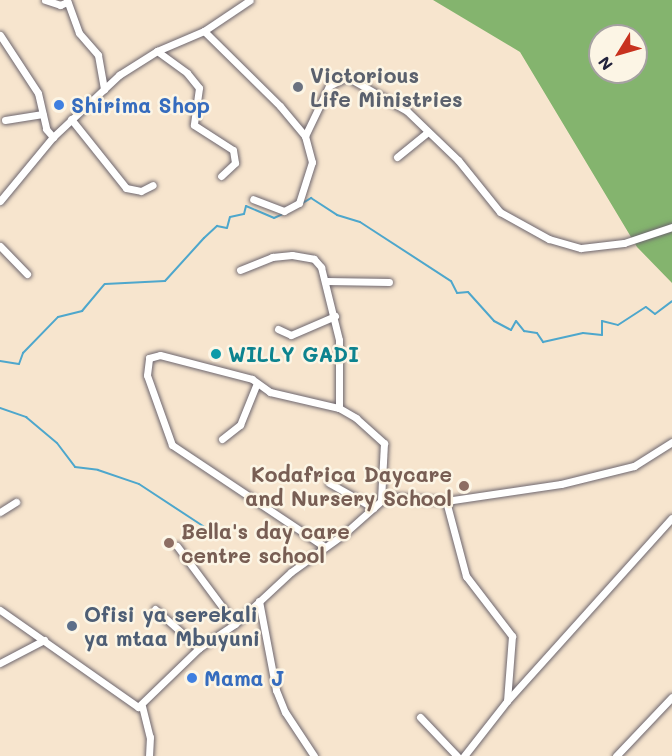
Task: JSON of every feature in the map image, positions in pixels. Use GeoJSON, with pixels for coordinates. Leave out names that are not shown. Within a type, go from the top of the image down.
{"type":"FeatureCollection","features":[{"type":"Feature","properties":{"kind":"street"},"geometry":{"type":"LineString","coordinates":[[45,0],[60,5],[67,1],[73,23],[101,63],[104,89]]}},
{"type":"Feature","properties":{"kind":"street"},"geometry":{"type":"LineString","coordinates":[[0,201],[53,137],[104,89],[157,51],[204,31],[250,0]]}},
{"type":"Feature","properties":{"kind":"street"},"geometry":{"type":"LineString","coordinates":[[204,31],[280,106],[305,136],[312,162],[299,203],[284,212],[253,199]]}},
{"type":"Feature","properties":{"kind":"street"},"geometry":{"type":"LineString","coordinates":[[0,35],[38,93],[46,129],[53,137]]}},
{"type":"Feature","properties":{"kind":"street"},"geometry":{"type":"LineString","coordinates":[[157,51],[188,73],[199,88],[194,125],[234,150],[235,163],[221,176]]}},
{"type":"Feature","properties":{"kind":"street"},"geometry":{"type":"LineString","coordinates":[[305,136],[329,86],[347,77],[407,111],[458,160],[500,212],[571,248],[624,243],[672,227]]}},
{"type":"Feature","properties":{"kind":"street"},"geometry":{"type":"LineString","coordinates":[[6,120],[43,114]]}},
{"type":"Feature","properties":{"kind":"street"},"geometry":{"type":"LineString","coordinates":[[71,119],[126,188],[141,191],[153,185]]}},
{"type":"Feature","properties":{"kind":"street"},"geometry":{"type":"LineString","coordinates":[[397,157],[428,132]]}},
{"type":"Feature","properties":{"kind":"street"},"geometry":{"type":"LineString","coordinates":[[0,246],[27,274]]}},
{"type":"Feature","properties":{"kind":"street"},"geometry":{"type":"LineString","coordinates":[[240,270],[272,257],[302,256],[318,262],[326,281],[335,316],[341,361],[339,408]]}},
{"type":"Feature","properties":{"kind":"street"},"geometry":{"type":"LineString","coordinates":[[326,281],[389,282]]}},
{"type":"Feature","properties":{"kind":"street"},"geometry":{"type":"LineString","coordinates":[[278,329],[298,333],[335,316]]}},
{"type":"Feature","properties":{"kind":"street"},"geometry":{"type":"LineString","coordinates":[[326,548],[172,445],[146,367],[149,358],[160,355],[257,383],[278,394],[339,408],[372,429],[384,444],[381,501]]}},
{"type":"Feature","properties":{"kind":"street"},"geometry":{"type":"LineString","coordinates":[[222,439],[240,425],[257,383]]}},
{"type":"Feature","properties":{"kind":"street"},"geometry":{"type":"LineString","coordinates":[[142,706],[199,648],[235,624],[259,601],[381,501],[395,497],[446,501],[603,474],[634,466],[672,442]]}},
{"type":"Feature","properties":{"kind":"street"},"geometry":{"type":"LineString","coordinates":[[329,483],[374,508]]}},
{"type":"Feature","properties":{"kind":"street"},"geometry":{"type":"LineString","coordinates":[[446,501],[466,576],[512,636],[507,701]]}},
{"type":"Feature","properties":{"kind":"street"},"geometry":{"type":"LineString","coordinates":[[0,512],[16,502]]}},
{"type":"Feature","properties":{"kind":"street"},"geometry":{"type":"LineString","coordinates":[[464,756],[507,701],[672,518]]}},
{"type":"Feature","properties":{"kind":"street"},"geometry":{"type":"LineString","coordinates":[[177,546],[235,624]]}},
{"type":"Feature","properties":{"kind":"street"},"geometry":{"type":"LineString","coordinates":[[259,601],[276,690],[285,712],[314,756]]}},
{"type":"Feature","properties":{"kind":"street"},"geometry":{"type":"LineString","coordinates":[[155,609],[199,648]]}},
{"type":"Feature","properties":{"kind":"street"},"geometry":{"type":"LineString","coordinates":[[0,610],[44,639],[127,702],[142,706]]}},
{"type":"Feature","properties":{"kind":"street"},"geometry":{"type":"LineString","coordinates":[[0,663],[44,639]]}},
{"type":"Feature","properties":{"kind":"street"},"geometry":{"type":"LineString","coordinates":[[616,756],[672,697]]}},
{"type":"Feature","properties":{"kind":"street"},"geometry":{"type":"LineString","coordinates":[[142,706],[150,737],[149,756]]}},
{"type":"Feature","properties":{"kind":"street"},"geometry":{"type":"LineString","coordinates":[[420,717],[457,756]]}},
{"type":"Feature","properties":{"kind":"green space"},"geometry":{"type":"Polygon","coordinates":[[[433,0],[672,0],[672,283],[637,247],[520,52],[433,0]]]}},
{"type":"Feature","properties":{"kind":"waterway"},"geometry":{"type":"LineString","coordinates":[[301,204],[311,198],[337,215],[360,222],[451,281],[457,293],[468,292],[494,321],[511,330],[516,321],[524,331],[537,333],[543,342],[583,333],[602,335],[602,321],[618,325],[646,307],[655,314],[672,301]]}},
{"type":"Feature","properties":{"kind":"waterway"},"geometry":{"type":"LineString","coordinates":[[0,361],[19,364],[23,353],[58,317],[82,311],[105,284],[165,281],[204,238],[217,226],[227,228],[230,217],[244,214],[246,206],[274,218],[283,214]]}},
{"type":"Feature","properties":{"kind":"waterway"},"geometry":{"type":"LineString","coordinates":[[0,408],[26,417],[57,443],[75,467],[98,470],[139,484],[203,526]]}},
{"type":"Feature","properties":{"kind":"place","name":"Victorious Life Ministries"},"geometry":{"type":"Point","coordinates":[298,87]}},
{"type":"Feature","properties":{"kind":"place","name":"Shirima Shop"},"geometry":{"type":"Point","coordinates":[59,105]}},
{"type":"Feature","properties":{"kind":"place","name":"WILLY GADI"},"geometry":{"type":"Point","coordinates":[216,354]}},
{"type":"Feature","properties":{"kind":"place","name":"Kodafrica Daycare and Nursery School"},"geometry":{"type":"Point","coordinates":[464,486]}},
{"type":"Feature","properties":{"kind":"place","name":"Bella's day care centre school"},"geometry":{"type":"Point","coordinates":[169,543]}},
{"type":"Feature","properties":{"kind":"place","name":"Ofisi ya serekali ya mtaa Mbuyuni"},"geometry":{"type":"Point","coordinates":[72,626]}},
{"type":"Feature","properties":{"kind":"place","name":"Mama J"},"geometry":{"type":"Point","coordinates":[192,678]}}]}
